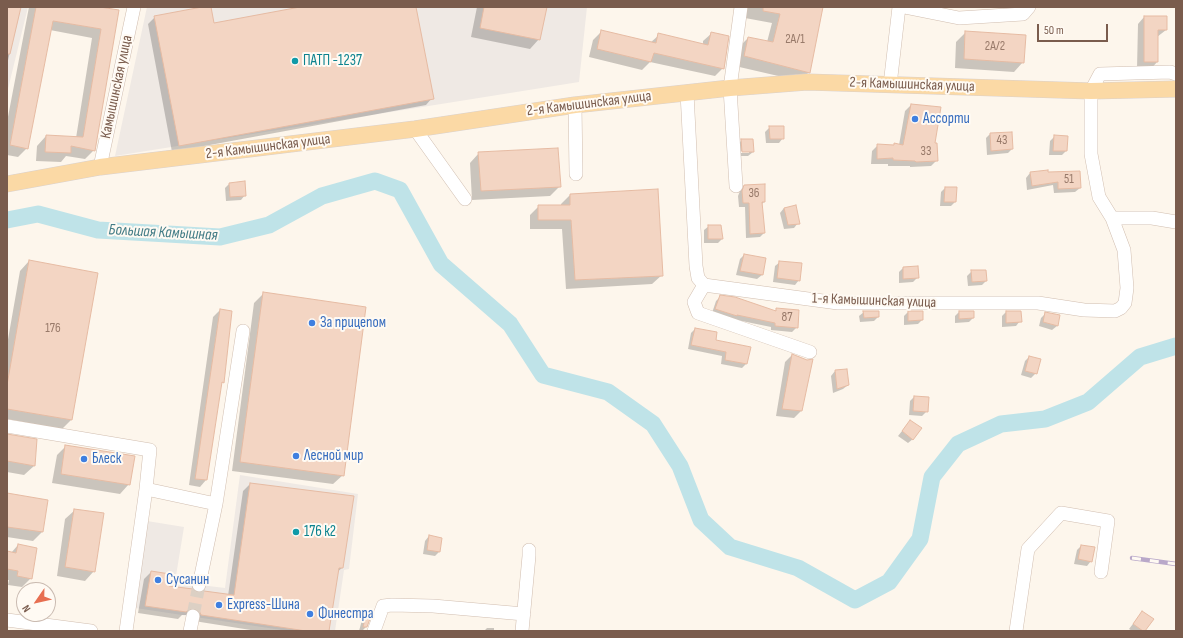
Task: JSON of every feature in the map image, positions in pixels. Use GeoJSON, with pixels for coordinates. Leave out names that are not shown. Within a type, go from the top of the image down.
{"type":"FeatureCollection","features":[{"type":"Feature","properties":{"kind":"main road","name":"2-я Камышинская улица"},"geometry":{"type":"LineString","coordinates":[[7,184],[100,167],[415,129],[575,105],[730,88],[807,82],[1091,91],[1176,89]]}},
{"type":"Feature","properties":{"kind":"street","name":"Камышинская улица"},"geometry":{"type":"LineString","coordinates":[[100,167],[134,7]]}},
{"type":"Feature","properties":{"kind":"street"},"geometry":{"type":"LineString","coordinates":[[736,186],[730,88],[738,7]]}},
{"type":"Feature","properties":{"kind":"street"},"geometry":{"type":"LineString","coordinates":[[890,85],[899,7]]}},
{"type":"Feature","properties":{"kind":"street"},"geometry":{"type":"LineString","coordinates":[[904,7],[959,18],[1023,14],[1029,7]]}},
{"type":"Feature","properties":{"kind":"street"},"geometry":{"type":"LineString","coordinates":[[1091,91],[1100,74],[1170,72],[1176,74]]}},
{"type":"Feature","properties":{"kind":"street","name":"1-я Камышинская улица"},"geometry":{"type":"LineString","coordinates":[[704,284],[838,303],[1038,303],[1084,310],[1114,311],[1121,308],[1125,303],[1127,288],[1124,250],[1112,218],[1099,197],[1091,154],[1091,91]]}},
{"type":"Feature","properties":{"kind":"street"},"geometry":{"type":"LineString","coordinates":[[687,93],[696,266],[698,278],[704,284],[694,302],[698,314],[810,352]]}},
{"type":"Feature","properties":{"kind":"street"},"geometry":{"type":"LineString","coordinates":[[575,105],[576,174]]}},
{"type":"Feature","properties":{"kind":"street"},"geometry":{"type":"LineString","coordinates":[[415,129],[465,199]]}},
{"type":"Feature","properties":{"kind":"street"},"geometry":{"type":"LineString","coordinates":[[1112,218],[1152,218],[1176,222]]}},
{"type":"Feature","properties":{"kind":"street"},"geometry":{"type":"LineString","coordinates":[[199,585],[216,504],[243,331]]}},
{"type":"Feature","properties":{"kind":"street"},"geometry":{"type":"LineString","coordinates":[[7,426],[150,450],[126,631]]}},
{"type":"Feature","properties":{"kind":"street"},"geometry":{"type":"LineString","coordinates":[[146,489],[216,504]]}},
{"type":"Feature","properties":{"kind":"street"},"geometry":{"type":"LineString","coordinates":[[1016,631],[1028,549],[1062,513],[1108,521],[1101,572]]}},
{"type":"Feature","properties":{"kind":"street"},"geometry":{"type":"LineString","coordinates":[[522,631],[529,550]]}},
{"type":"Feature","properties":{"kind":"street"},"geometry":{"type":"LineString","coordinates":[[374,631],[383,606],[433,606],[524,614]]}},
{"type":"Feature","properties":{"kind":"street"},"geometry":{"type":"LineString","coordinates":[[190,631],[193,616]]}},
{"type":"Feature","properties":{"kind":"street"},"geometry":{"type":"LineString","coordinates":[[7,620],[91,631]]}},
{"type":"Feature","properties":{"kind":"shaded area"},"geometry":{"type":"Polygon","coordinates":[[[7,7],[28,7],[7,93],[7,7]]]}},
{"type":"Feature","properties":{"kind":"shaded area"},"geometry":{"type":"Polygon","coordinates":[[[147,7],[587,7],[579,82],[115,156],[147,7]]]}},
{"type":"Feature","properties":{"kind":"shaded area","name":"176 к2"},"geometry":{"type":"Polygon","coordinates":[[[240,475],[358,494],[349,569],[344,570],[335,631],[288,631],[135,608],[147,521],[184,527],[175,582],[225,588],[240,475]]]}},
{"type":"Feature","properties":{"kind":"building"},"geometry":{"type":"Polygon","coordinates":[[[7,7],[21,7],[10,54],[7,54],[7,7]]]}},
{"type":"Feature","properties":{"kind":"building"},"geometry":{"type":"Polygon","coordinates":[[[36,7],[100,7],[119,10],[95,151],[71,146],[71,153],[45,152],[46,135],[83,137],[101,29],[53,21],[28,149],[10,145],[36,7]]]}},
{"type":"Feature","properties":{"kind":"building","name":"ПАТП -1237"},"geometry":{"type":"Polygon","coordinates":[[[202,7],[211,7],[214,23],[300,7],[416,7],[434,99],[179,146],[154,16],[202,7]]]}},
{"type":"Feature","properties":{"kind":"building"},"geometry":{"type":"Polygon","coordinates":[[[484,7],[547,7],[540,40],[480,28],[484,7]]]}},
{"type":"Feature","properties":{"kind":"building"},"geometry":{"type":"Polygon","coordinates":[[[763,7],[823,7],[810,73],[744,56],[748,37],[773,42],[780,14],[763,11],[763,7]]]}},
{"type":"Feature","properties":{"kind":"building"},"geometry":{"type":"Polygon","coordinates":[[[1144,16],[1167,16],[1167,30],[1158,30],[1158,62],[1144,62],[1144,16]]]}},
{"type":"Feature","properties":{"kind":"building"},"geometry":{"type":"Polygon","coordinates":[[[601,30],[656,43],[658,33],[708,45],[711,32],[729,36],[724,69],[654,53],[651,62],[597,49],[601,30]]]}},
{"type":"Feature","properties":{"kind":"building"},"geometry":{"type":"Polygon","coordinates":[[[965,31],[1026,35],[1024,63],[964,59],[965,31]]]}},
{"type":"Feature","properties":{"kind":"building"},"geometry":{"type":"Polygon","coordinates":[[[911,104],[941,107],[935,143],[937,143],[938,161],[916,162],[893,160],[893,158],[877,159],[877,144],[894,145],[894,143],[903,145],[911,104]]]}},
{"type":"Feature","properties":{"kind":"building"},"geometry":{"type":"Polygon","coordinates":[[[769,126],[784,126],[784,139],[770,139],[769,126]]]}},
{"type":"Feature","properties":{"kind":"building"},"geometry":{"type":"Polygon","coordinates":[[[1012,132],[1013,149],[991,151],[990,133],[1012,132]]]}},
{"type":"Feature","properties":{"kind":"building"},"geometry":{"type":"Polygon","coordinates":[[[1054,135],[1068,136],[1067,151],[1053,151],[1054,135]]]}},
{"type":"Feature","properties":{"kind":"building"},"geometry":{"type":"Polygon","coordinates":[[[741,139],[753,139],[754,152],[742,152],[741,139]]]}},
{"type":"Feature","properties":{"kind":"building"},"geometry":{"type":"Polygon","coordinates":[[[558,148],[561,187],[481,191],[478,152],[558,148]]]}},
{"type":"Feature","properties":{"kind":"building"},"geometry":{"type":"Polygon","coordinates":[[[1048,170],[1048,172],[1080,171],[1081,188],[1058,189],[1058,182],[1032,186],[1030,172],[1048,170]]]}},
{"type":"Feature","properties":{"kind":"building"},"geometry":{"type":"Polygon","coordinates":[[[245,181],[246,196],[230,197],[229,183],[245,181]]]}},
{"type":"Feature","properties":{"kind":"building"},"geometry":{"type":"Polygon","coordinates":[[[765,184],[765,202],[762,202],[765,233],[750,234],[749,203],[743,203],[742,191],[744,185],[765,184]]]}},
{"type":"Feature","properties":{"kind":"building"},"geometry":{"type":"Polygon","coordinates":[[[945,187],[957,187],[956,202],[944,202],[945,187]]]}},
{"type":"Feature","properties":{"kind":"building"},"geometry":{"type":"Polygon","coordinates":[[[658,189],[663,276],[575,280],[571,220],[538,220],[538,205],[570,205],[570,194],[658,189]]]}},
{"type":"Feature","properties":{"kind":"building"},"geometry":{"type":"Polygon","coordinates":[[[796,205],[800,224],[788,225],[784,208],[796,205]]]}},
{"type":"Feature","properties":{"kind":"building"},"geometry":{"type":"Polygon","coordinates":[[[708,225],[721,225],[723,239],[708,239],[708,225]]]}},
{"type":"Feature","properties":{"kind":"building"},"geometry":{"type":"Polygon","coordinates":[[[744,254],[766,258],[763,275],[740,271],[744,254]]]}},
{"type":"Feature","properties":{"kind":"building"},"geometry":{"type":"Polygon","coordinates":[[[29,260],[98,273],[72,420],[7,409],[7,385],[29,260]]]}},
{"type":"Feature","properties":{"kind":"building"},"geometry":{"type":"Polygon","coordinates":[[[779,261],[802,263],[800,281],[777,278],[779,261]]]}},
{"type":"Feature","properties":{"kind":"building"},"geometry":{"type":"Polygon","coordinates":[[[918,266],[919,278],[903,279],[903,267],[918,266]]]}},
{"type":"Feature","properties":{"kind":"building"},"geometry":{"type":"Polygon","coordinates":[[[971,270],[986,270],[987,281],[972,282],[971,270]]]}},
{"type":"Feature","properties":{"kind":"building"},"geometry":{"type":"Polygon","coordinates":[[[263,292],[366,307],[344,476],[240,462],[263,292]]]}},
{"type":"Feature","properties":{"kind":"building"},"geometry":{"type":"Polygon","coordinates":[[[720,295],[735,297],[776,311],[776,308],[799,310],[798,328],[775,326],[775,323],[737,316],[715,309],[720,295]]]}},
{"type":"Feature","properties":{"kind":"building"},"geometry":{"type":"Polygon","coordinates":[[[220,309],[232,311],[224,383],[222,382],[207,480],[195,479],[220,309]]]}},
{"type":"Feature","properties":{"kind":"building"},"geometry":{"type":"Polygon","coordinates":[[[863,311],[879,311],[879,317],[864,318],[863,311]]]}},
{"type":"Feature","properties":{"kind":"building"},"geometry":{"type":"Polygon","coordinates":[[[908,311],[923,311],[923,320],[908,321],[908,311]]]}},
{"type":"Feature","properties":{"kind":"building"},"geometry":{"type":"Polygon","coordinates":[[[959,311],[974,311],[974,318],[959,319],[959,311]]]}},
{"type":"Feature","properties":{"kind":"building"},"geometry":{"type":"Polygon","coordinates":[[[1006,311],[1021,311],[1022,322],[1006,323],[1006,311]]]}},
{"type":"Feature","properties":{"kind":"building"},"geometry":{"type":"Polygon","coordinates":[[[1045,312],[1060,315],[1058,326],[1043,322],[1045,312]]]}},
{"type":"Feature","properties":{"kind":"building"},"geometry":{"type":"Polygon","coordinates":[[[695,328],[717,332],[716,340],[751,347],[747,364],[725,360],[726,352],[691,345],[695,328]]]}},
{"type":"Feature","properties":{"kind":"building"},"geometry":{"type":"Polygon","coordinates":[[[792,354],[807,360],[813,359],[802,411],[782,409],[792,354]]]}},
{"type":"Feature","properties":{"kind":"building"},"geometry":{"type":"Polygon","coordinates":[[[1029,356],[1041,359],[1037,374],[1025,371],[1029,356]]]}},
{"type":"Feature","properties":{"kind":"building"},"geometry":{"type":"Polygon","coordinates":[[[847,369],[849,385],[837,389],[835,370],[847,369]]]}},
{"type":"Feature","properties":{"kind":"building"},"geometry":{"type":"Polygon","coordinates":[[[914,396],[929,397],[928,412],[913,411],[914,396]]]}},
{"type":"Feature","properties":{"kind":"building"},"geometry":{"type":"Polygon","coordinates":[[[910,420],[922,428],[913,440],[902,431],[910,420]]]}},
{"type":"Feature","properties":{"kind":"building"},"geometry":{"type":"Polygon","coordinates":[[[7,434],[37,439],[35,466],[7,461],[7,434]]]}},
{"type":"Feature","properties":{"kind":"building"},"geometry":{"type":"Polygon","coordinates":[[[65,445],[135,456],[130,485],[61,474],[65,445]]]}},
{"type":"Feature","properties":{"kind":"building","name":"176 к2"},"geometry":{"type":"Polygon","coordinates":[[[250,483],[354,496],[343,568],[339,568],[329,631],[306,631],[201,615],[199,610],[194,608],[186,612],[145,606],[151,571],[170,574],[169,586],[193,589],[198,593],[204,591],[234,595],[250,483]]]}},
{"type":"Feature","properties":{"kind":"building"},"geometry":{"type":"Polygon","coordinates":[[[7,493],[48,500],[43,532],[7,527],[7,493]]]}},
{"type":"Feature","properties":{"kind":"building"},"geometry":{"type":"Polygon","coordinates":[[[74,509],[104,513],[95,572],[65,567],[74,509]]]}},
{"type":"Feature","properties":{"kind":"building"},"geometry":{"type":"Polygon","coordinates":[[[429,535],[442,538],[440,552],[427,550],[429,535]]]}},
{"type":"Feature","properties":{"kind":"building"},"geometry":{"type":"Polygon","coordinates":[[[18,544],[37,548],[32,579],[17,576],[18,571],[7,569],[7,551],[16,553],[18,544]]]}},
{"type":"Feature","properties":{"kind":"building"},"geometry":{"type":"Polygon","coordinates":[[[1081,545],[1095,547],[1092,562],[1078,559],[1081,545]]]}},
{"type":"Feature","properties":{"kind":"building"},"geometry":{"type":"Polygon","coordinates":[[[1142,611],[1154,619],[1145,631],[1133,624],[1142,611]]]}},
{"type":"Feature","properties":{"kind":"building"},"geometry":{"type":"Polygon","coordinates":[[[366,615],[371,616],[367,627],[363,627],[366,615]]]}},
{"type":"Feature","properties":{"kind":"waterway","name":"Большая Камышная"},"geometry":{"type":"LineString","coordinates":[[7,220],[38,214],[98,230],[220,237],[269,225],[322,196],[375,181],[400,190],[441,264],[510,324],[543,375],[608,392],[653,424],[680,466],[701,520],[730,547],[798,568],[855,600],[889,582],[920,539],[932,477],[958,444],[1001,424],[1045,419],[1088,402],[1140,357],[1176,346]]}},
{"type":"Feature","properties":{"kind":"tunnel"},"geometry":{"type":"LineString","coordinates":[[193,616],[199,585]]}},
{"type":"Feature","properties":{"kind":"railway"},"geometry":{"type":"LineString","coordinates":[[1132,558],[1176,564]]}},
{"type":"Feature","properties":{"kind":"place","name":"ПАТП -1237"},"geometry":{"type":"Point","coordinates":[295,61]}},
{"type":"Feature","properties":{"kind":"place","name":"Ассорти"},"geometry":{"type":"Point","coordinates":[915,119]}},
{"type":"Feature","properties":{"kind":"place","name":"За прицепом"},"geometry":{"type":"Point","coordinates":[312,323]}},
{"type":"Feature","properties":{"kind":"place","name":"Лесной мир"},"geometry":{"type":"Point","coordinates":[296,456]}},
{"type":"Feature","properties":{"kind":"place","name":"Блеск"},"geometry":{"type":"Point","coordinates":[84,459]}},
{"type":"Feature","properties":{"kind":"place","name":"176 к2"},"geometry":{"type":"Point","coordinates":[296,532]}},
{"type":"Feature","properties":{"kind":"place","name":"Сусанин"},"geometry":{"type":"Point","coordinates":[158,580]}},
{"type":"Feature","properties":{"kind":"place","name":"Express-Шина"},"geometry":{"type":"Point","coordinates":[219,605]}},
{"type":"Feature","properties":{"kind":"place","name":"Финестра"},"geometry":{"type":"Point","coordinates":[310,614]}}]}
